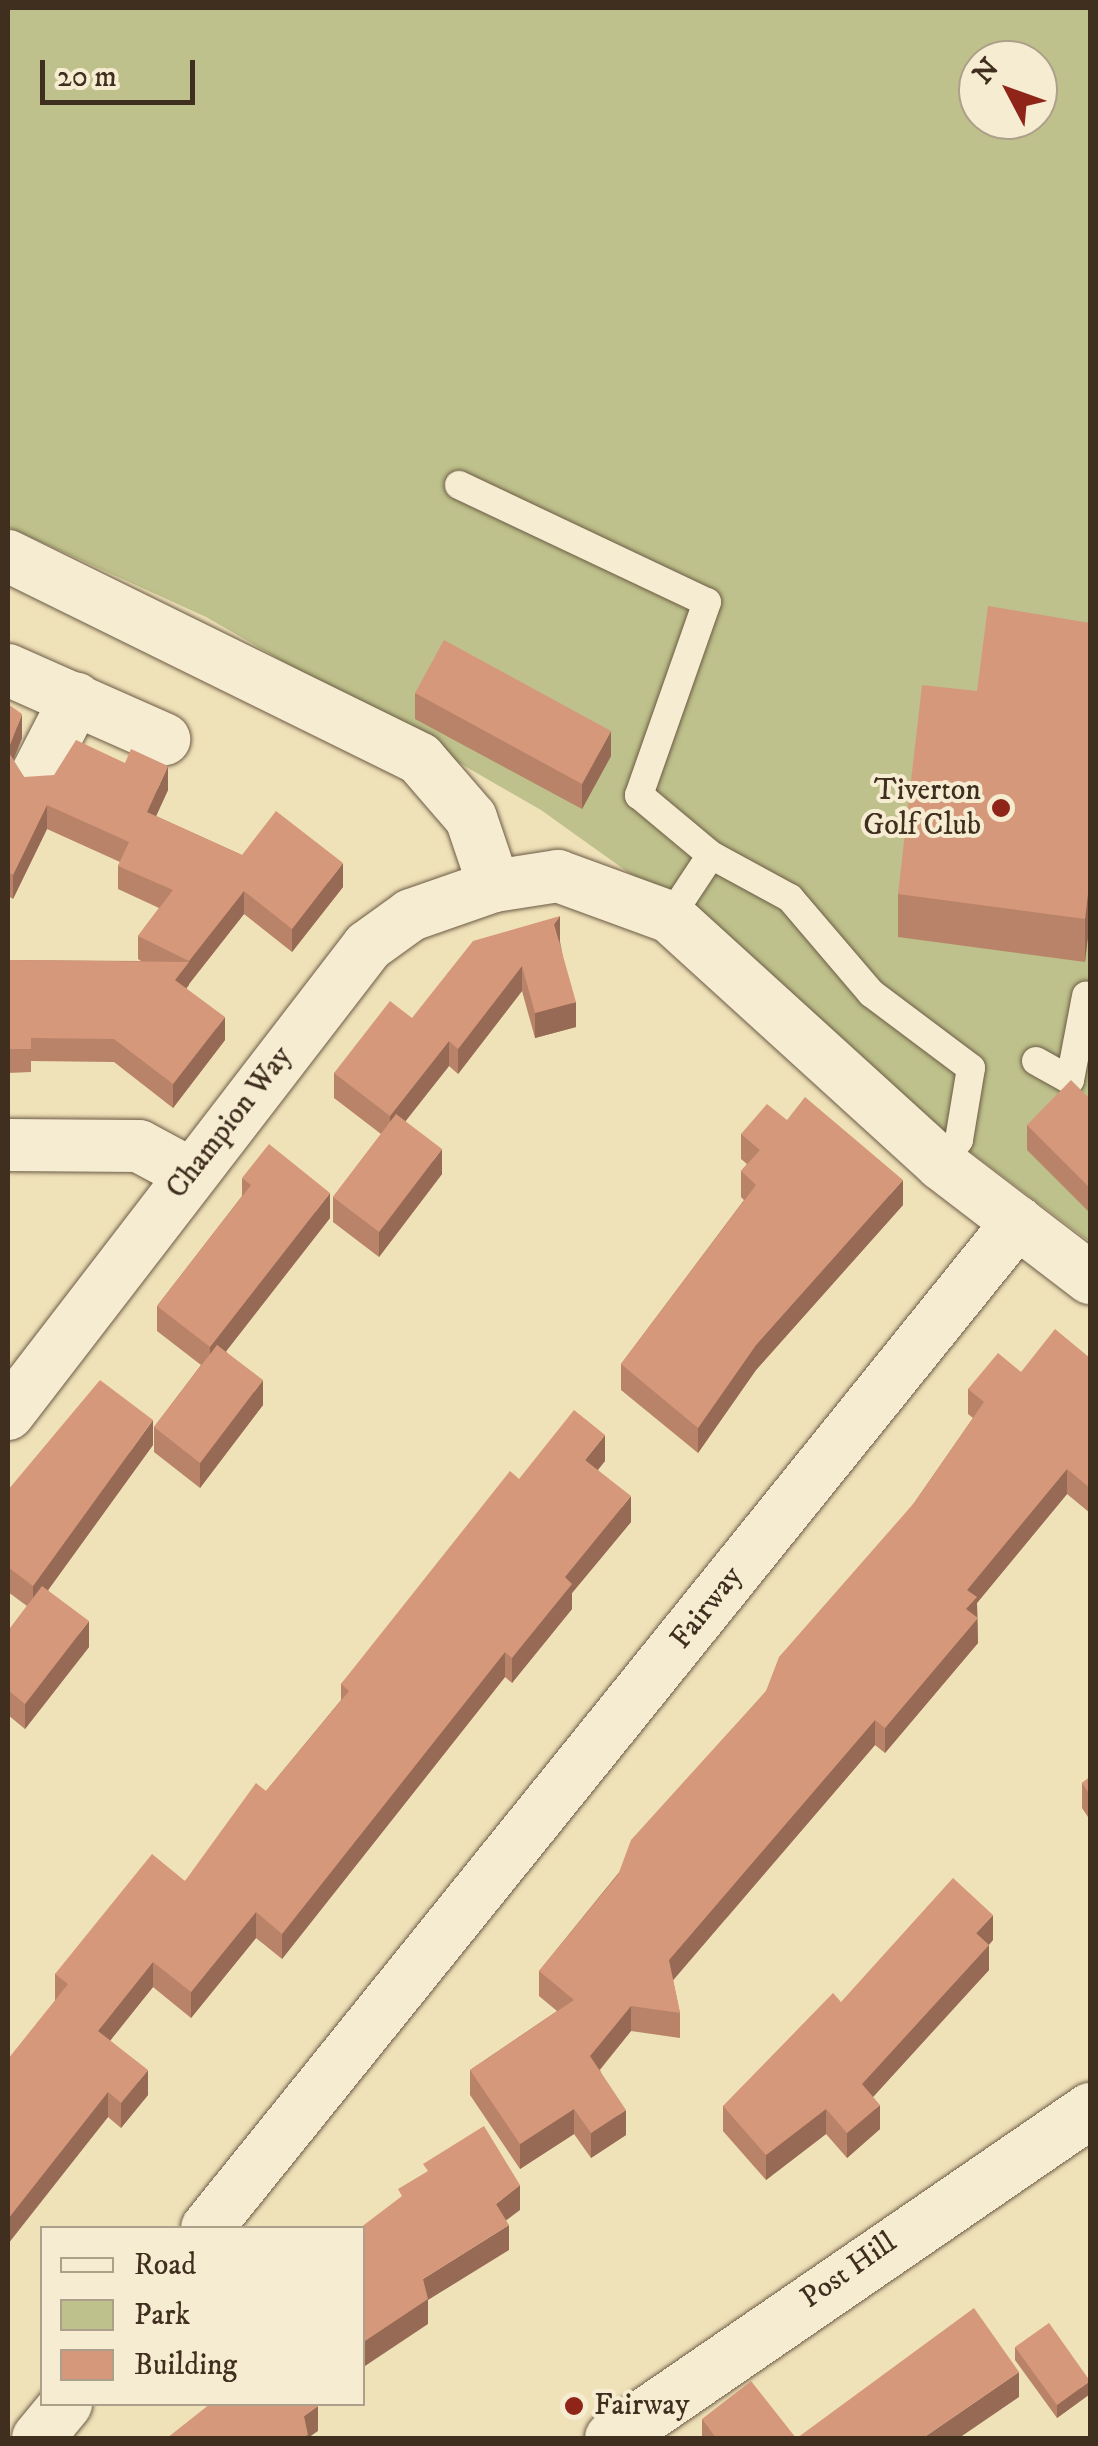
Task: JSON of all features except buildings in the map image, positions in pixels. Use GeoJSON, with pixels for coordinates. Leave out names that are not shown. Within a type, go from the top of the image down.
{"type":"FeatureCollection","features":[{"type":"Feature","properties":{"kind":"street"},"geometry":{"type":"LineString","coordinates":[[8,556],[420,759],[470,818],[494,886]]}},
{"type":"Feature","properties":{"kind":"street"},"geometry":{"type":"LineString","coordinates":[[8,670],[164,739]]}},
{"type":"Feature","properties":{"kind":"street"},"geometry":{"type":"LineString","coordinates":[[38,774],[76,698]]}},
{"type":"Feature","properties":{"kind":"street","name":"Champion Way"},"geometry":{"type":"LineString","coordinates":[[8,1414],[191,1174],[390,925],[494,886],[558,876],[670,917]]}},
{"type":"Feature","properties":{"kind":"street"},"geometry":{"type":"LineString","coordinates":[[670,917],[942,1164],[1090,1278]]}},
{"type":"Feature","properties":{"kind":"street"},"geometry":{"type":"LineString","coordinates":[[8,1146],[139,1146],[191,1174]]}},
{"type":"Feature","properties":{"kind":"street","name":"Fairway"},"geometry":{"type":"LineString","coordinates":[[209,2226],[1018,1222]]}},
{"type":"Feature","properties":{"kind":"street","name":"Post Hill"},"geometry":{"type":"LineString","coordinates":[[612,2438],[1090,2110]]}},
{"type":"Feature","properties":{"kind":"street"},"geometry":{"type":"LineString","coordinates":[[38,2438],[64,2406]]}},
{"type":"Feature","properties":{"kind":"lane"},"geometry":{"type":"LineString","coordinates":[[459,484],[707,602],[639,795],[711,854],[790,898],[871,993],[971,1068],[960,1140],[942,1164]]}},
{"type":"Feature","properties":{"kind":"lane"},"geometry":{"type":"LineString","coordinates":[[670,917],[711,854]]}},
{"type":"Feature","properties":{"kind":"lane"},"geometry":{"type":"LineString","coordinates":[[1036,1061],[1080,1090],[1086,996]]}},
{"type":"Feature","properties":{"kind":"green space","name":"Tiverton Golf Club"},"geometry":{"type":"Polygon","coordinates":[[[8,8],[1090,8],[1090,1242],[799,1023],[706,928],[541,810],[206,617],[8,527],[8,8]]]}},
{"type":"Feature","properties":{"kind":"place","name":"Tiverton Golf Club"},"geometry":{"type":"Point","coordinates":[1001,808]}},
{"type":"Feature","properties":{"kind":"place","name":"Fairway"},"geometry":{"type":"Point","coordinates":[574,2406]}}]}
